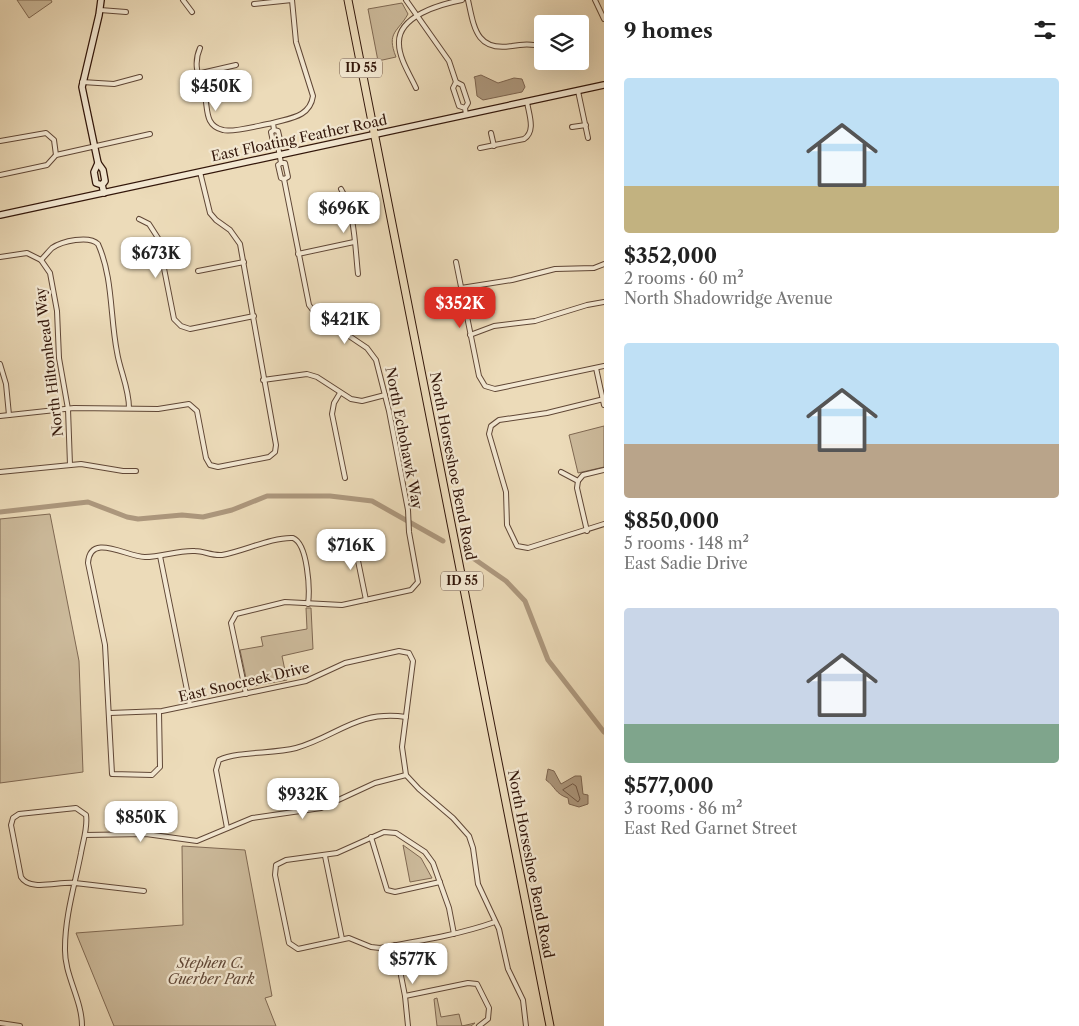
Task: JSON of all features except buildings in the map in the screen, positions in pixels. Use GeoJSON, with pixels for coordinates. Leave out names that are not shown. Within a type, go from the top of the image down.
{"type":"FeatureCollection","features":[{"type":"Feature","properties":{"kind":"highway","name":"North Horseshoe Bend Road"},"geometry":{"type":"LineString","coordinates":[[348,0],[372,126],[376,134],[550,1026]]}},
{"type":"Feature","properties":{"kind":"street"},"geometry":{"type":"LineString","coordinates":[[100,0],[100,10],[82,82],[98,163],[103,170],[105,181],[102,185],[104,193]]}},
{"type":"Feature","properties":{"kind":"street"},"geometry":{"type":"LineString","coordinates":[[183,0],[192,12]]}},
{"type":"Feature","properties":{"kind":"street"},"geometry":{"type":"LineString","coordinates":[[200,48],[196,57],[197,74],[204,95],[208,118],[213,125],[221,130],[231,131],[273,124],[299,116],[307,111],[313,96],[296,42],[292,0],[254,4]]}},
{"type":"Feature","properties":{"kind":"street"},"geometry":{"type":"LineString","coordinates":[[406,0],[449,61],[456,82],[462,85],[468,103],[466,112],[459,106],[453,88],[456,82]]}},
{"type":"Feature","properties":{"kind":"street"},"geometry":{"type":"LineString","coordinates":[[416,88],[398,44],[404,28],[430,8],[462,0]]}},
{"type":"Feature","properties":{"kind":"street"},"geometry":{"type":"LineString","coordinates":[[468,0],[476,31],[485,42],[496,47],[528,44],[534,46]]}},
{"type":"Feature","properties":{"kind":"street"},"geometry":{"type":"LineString","coordinates":[[595,0],[604,20]]}},
{"type":"Feature","properties":{"kind":"street"},"geometry":{"type":"LineString","coordinates":[[100,10],[126,12]]}},
{"type":"Feature","properties":{"kind":"street"},"geometry":{"type":"LineString","coordinates":[[197,74],[236,65]]}},
{"type":"Feature","properties":{"kind":"street"},"geometry":{"type":"LineString","coordinates":[[82,82],[114,84],[140,77]]}},
{"type":"Feature","properties":{"kind":"street","name":"East Floating Feather Road"},"geometry":{"type":"LineString","coordinates":[[0,215],[376,134],[466,112],[527,102],[604,85]]}},
{"type":"Feature","properties":{"kind":"street"},"geometry":{"type":"LineString","coordinates":[[578,91],[588,138]]}},
{"type":"Feature","properties":{"kind":"street"},"geometry":{"type":"LineString","coordinates":[[480,148],[524,139],[530,135],[532,129],[527,102]]}},
{"type":"Feature","properties":{"kind":"street"},"geometry":{"type":"LineString","coordinates":[[273,124],[274,130],[271,132],[274,146],[278,146],[281,144],[278,131],[274,130]]}},
{"type":"Feature","properties":{"kind":"street"},"geometry":{"type":"LineString","coordinates":[[572,127],[586,125]]}},
{"type":"Feature","properties":{"kind":"street"},"geometry":{"type":"LineString","coordinates":[[0,141],[46,133],[54,140],[56,155]]}},
{"type":"Feature","properties":{"kind":"street"},"geometry":{"type":"LineString","coordinates":[[491,133],[494,146]]}},
{"type":"Feature","properties":{"kind":"street"},"geometry":{"type":"LineString","coordinates":[[0,175],[47,165],[56,155],[150,134]]}},
{"type":"Feature","properties":{"kind":"street","name":"North Echohawk Way"},"geometry":{"type":"LineString","coordinates":[[278,146],[281,163],[278,165],[281,178],[284,179],[307,300],[312,309],[371,351],[376,360],[385,396],[418,579],[417,586],[412,590],[366,600]]}},
{"type":"Feature","properties":{"kind":"street","name":"North Echohawk Way"},"geometry":{"type":"LineString","coordinates":[[281,163],[285,163],[288,177],[284,179]]}},
{"type":"Feature","properties":{"kind":"street"},"geometry":{"type":"LineString","coordinates":[[0,416],[68,408],[193,405],[197,411],[206,458],[210,465],[218,467],[269,457],[275,452],[276,445],[244,262],[237,237],[210,213],[200,172]]}},
{"type":"Feature","properties":{"kind":"street"},"geometry":{"type":"LineString","coordinates":[[341,189],[346,199],[358,274]]}},
{"type":"Feature","properties":{"kind":"street"},"geometry":{"type":"LineString","coordinates":[[139,219],[149,224],[156,234],[174,319],[181,326],[190,329],[254,316]]}},
{"type":"Feature","properties":{"kind":"street"},"geometry":{"type":"LineString","coordinates":[[0,258],[27,254],[41,260],[56,246],[85,239],[94,240],[100,250],[110,294],[116,349],[128,388],[129,408]]}},
{"type":"Feature","properties":{"kind":"street"},"geometry":{"type":"LineString","coordinates":[[298,254],[354,242]]}},
{"type":"Feature","properties":{"kind":"street","name":"North Hiltonhead Way"},"geometry":{"type":"LineString","coordinates":[[41,260],[50,274],[57,311],[58,358],[68,408],[70,465]]}},
{"type":"Feature","properties":{"kind":"street"},"geometry":{"type":"LineString","coordinates":[[198,271],[244,262]]}},
{"type":"Feature","properties":{"kind":"street"},"geometry":{"type":"LineString","coordinates":[[456,262],[479,376],[485,386],[495,388],[604,366]]}},
{"type":"Feature","properties":{"kind":"street"},"geometry":{"type":"LineString","coordinates":[[461,288],[512,280],[555,269],[594,268],[604,264]]}},
{"type":"Feature","properties":{"kind":"street"},"geometry":{"type":"LineString","coordinates":[[470,335],[494,326],[535,321],[587,305],[604,302]]}},
{"type":"Feature","properties":{"kind":"street"},"geometry":{"type":"LineString","coordinates":[[0,364],[6,384],[9,415]]}},
{"type":"Feature","properties":{"kind":"street"},"geometry":{"type":"LineString","coordinates":[[596,368],[604,405]]}},
{"type":"Feature","properties":{"kind":"street"},"geometry":{"type":"LineString","coordinates":[[264,380],[307,374],[317,377],[340,393],[356,401],[385,396]]}},
{"type":"Feature","properties":{"kind":"street"},"geometry":{"type":"LineString","coordinates":[[340,393],[334,403],[332,414],[345,478]]}},
{"type":"Feature","properties":{"kind":"street"},"geometry":{"type":"LineString","coordinates":[[603,399],[547,413],[499,420],[491,426],[489,434],[506,492],[508,524],[517,546],[528,548],[587,531],[604,524]]}},
{"type":"Feature","properties":{"kind":"street"},"geometry":{"type":"LineString","coordinates":[[0,472],[70,465],[91,465],[123,471],[136,471]]}},
{"type":"Feature","properties":{"kind":"street"},"geometry":{"type":"LineString","coordinates":[[587,531],[577,488],[578,480],[583,475],[604,470]]}},
{"type":"Feature","properties":{"kind":"street"},"geometry":{"type":"LineString","coordinates":[[561,472],[578,480]]}},
{"type":"Feature","properties":{"kind":"street"},"geometry":{"type":"LineString","coordinates":[[246,694],[231,623],[233,617],[239,612],[284,602],[334,606],[366,600],[355,546],[349,536]]}},
{"type":"Feature","properties":{"kind":"street"},"geometry":{"type":"LineString","coordinates":[[159,712],[160,767],[157,773],[152,775],[112,774],[105,645],[88,563],[89,555],[93,549],[104,546],[132,556],[160,556],[196,551],[214,555],[289,538],[298,540],[301,544],[310,585],[308,604]]}},
{"type":"Feature","properties":{"kind":"street"},"geometry":{"type":"LineString","coordinates":[[160,556],[190,705]]}},
{"type":"Feature","properties":{"kind":"street","name":"East Snocreek Drive"},"geometry":{"type":"LineString","coordinates":[[110,713],[159,712],[246,694],[316,678],[345,663],[399,651],[409,654],[413,661],[406,717]]}},
{"type":"Feature","properties":{"kind":"street"},"geometry":{"type":"LineString","coordinates":[[227,828],[216,770],[217,763],[222,759],[295,748],[354,721],[390,715],[406,717],[402,747],[406,775],[419,789],[453,818],[469,836],[473,848],[478,884],[495,922],[508,969],[522,1000],[526,1026]]}},
{"type":"Feature","properties":{"kind":"street"},"geometry":{"type":"LineString","coordinates":[[85,835],[146,834],[196,841],[252,818],[321,808],[375,783],[406,775]]}},
{"type":"Feature","properties":{"kind":"street"},"geometry":{"type":"LineString","coordinates":[[82,1026],[81,1009],[64,949],[75,883],[85,835],[86,815],[76,808],[19,814],[12,818],[11,825],[21,877],[24,882],[31,885],[75,883],[144,891]]}},
{"type":"Feature","properties":{"kind":"street"},"geometry":{"type":"LineString","coordinates":[[454,934],[433,863],[424,852],[396,833],[384,832],[325,856],[286,860],[276,865],[275,875],[289,943],[293,947],[304,948],[349,938],[375,948],[454,934],[495,922]]}},
{"type":"Feature","properties":{"kind":"street"},"geometry":{"type":"LineString","coordinates":[[371,837],[387,890],[395,892],[440,882]]}},
{"type":"Feature","properties":{"kind":"street"},"geometry":{"type":"LineString","coordinates":[[325,856],[342,939]]}},
{"type":"Feature","properties":{"kind":"street"},"geometry":{"type":"LineString","coordinates":[[395,945],[405,996],[408,1026]]}},
{"type":"Feature","properties":{"kind":"street"},"geometry":{"type":"LineString","coordinates":[[405,996],[468,983],[477,984],[489,1008],[488,1019],[479,1026]]}},
{"type":"Feature","properties":{"kind":"street"},"geometry":{"type":"LineString","coordinates":[[0,1023],[20,1026]]}},
{"type":"Feature","properties":{"kind":"green space"},"geometry":{"type":"Polygon","coordinates":[[[17,0],[51,0],[52,2],[29,18],[17,0]]]}},
{"type":"Feature","properties":{"kind":"green space"},"geometry":{"type":"Polygon","coordinates":[[[402,3],[408,14],[394,33],[392,42],[396,57],[378,61],[368,9],[402,3]]]}},
{"type":"Feature","properties":{"kind":"green space"},"geometry":{"type":"Polygon","coordinates":[[[604,426],[604,467],[578,473],[569,435],[604,426]]]}},
{"type":"Feature","properties":{"kind":"green space"},"geometry":{"type":"Polygon","coordinates":[[[50,514],[79,661],[83,772],[0,783],[0,519],[50,514]]]}},
{"type":"Feature","properties":{"kind":"green space"},"geometry":{"type":"Polygon","coordinates":[[[306,608],[311,608],[313,649],[282,656],[287,680],[248,687],[240,650],[263,646],[261,637],[307,629],[306,608]]]}},
{"type":"Feature","properties":{"kind":"green space"},"geometry":{"type":"Polygon","coordinates":[[[403,845],[421,858],[432,878],[410,882],[403,845]]]}},
{"type":"Feature","properties":{"kind":"green space","name":"Stephen C. Guerber Park"},"geometry":{"type":"Polygon","coordinates":[[[182,846],[245,850],[272,996],[265,998],[276,1026],[114,1026],[76,933],[183,925],[182,846]]]}},
{"type":"Feature","properties":{"kind":"green space"},"geometry":{"type":"Polygon","coordinates":[[[437,998],[441,1017],[459,1014],[462,1026],[437,1026],[434,999],[437,998]]]}},
{"type":"Feature","properties":{"kind":"water"},"geometry":{"type":"Polygon","coordinates":[[[481,75],[498,83],[514,78],[522,79],[525,87],[522,92],[483,100],[477,96],[474,77],[481,75]]]}},
{"type":"Feature","properties":{"kind":"water"},"geometry":{"type":"Polygon","coordinates":[[[548,769],[554,771],[561,784],[575,776],[581,776],[583,794],[588,795],[588,804],[579,807],[569,804],[568,798],[560,794],[546,780],[548,769]]]}},
{"type":"Feature","properties":{"kind":"waterway"},"geometry":{"type":"LineString","coordinates":[[0,512],[88,502],[127,517],[138,519],[182,515],[203,517],[232,510],[267,496],[330,496],[372,501],[443,541]]}},
{"type":"Feature","properties":{"kind":"waterway"},"geometry":{"type":"LineString","coordinates":[[470,556],[506,581],[525,601],[548,660],[604,732]]}}]}
